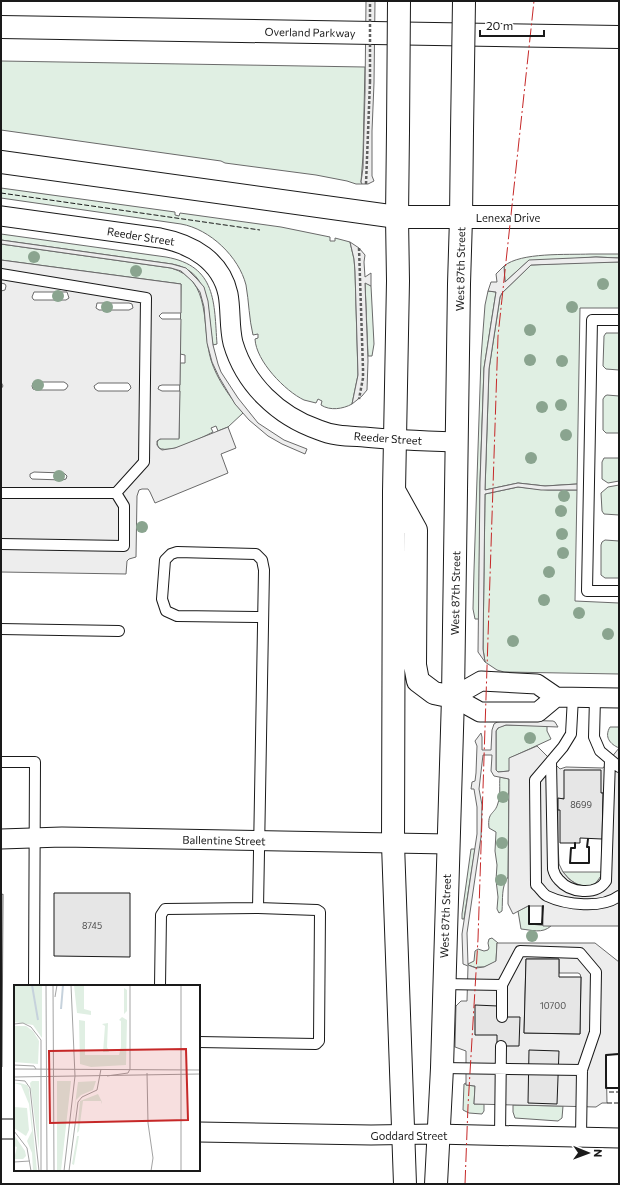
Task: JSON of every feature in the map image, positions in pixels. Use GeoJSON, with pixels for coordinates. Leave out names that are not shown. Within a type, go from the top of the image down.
{"type":"FeatureCollection","features":[{"type":"Feature","properties":{"kind":"main road"},"geometry":{"type":"LineString","coordinates":[[399,1],[398,281],[394,491],[393,844],[402,1135],[405,1184]]}},
{"type":"Feature","properties":{"kind":"main road","name":"West 87th Street"},"geometry":{"type":"LineString","coordinates":[[436,1184],[442,1068],[443,984],[453,697],[464,1]]}},
{"type":"Feature","properties":{"kind":"main road","name":"Overland Parkway"},"geometry":{"type":"LineString","coordinates":[[1,27],[619,37]]}},
{"type":"Feature","properties":{"kind":"main road","name":"Lenexa Drive"},"geometry":{"type":"LineString","coordinates":[[1,162],[398,217],[619,217]]}},
{"type":"Feature","properties":{"kind":"main road"},"geometry":{"type":"LineString","coordinates":[[394,491],[416,530],[415,665],[418,681],[434,693],[453,697]]}},
{"type":"Feature","properties":{"kind":"street","name":"Reeder Street"},"geometry":{"type":"LineString","coordinates":[[1,216],[160,238],[175,241],[188,246],[211,262],[220,273],[228,294],[233,341],[238,356],[252,381],[277,409],[298,421],[334,435],[395,440],[458,442]]}},
{"type":"Feature","properties":{"kind":"street"},"geometry":{"type":"LineString","coordinates":[[453,697],[481,681],[537,684],[565,697],[619,698]]}},
{"type":"Feature","properties":{"kind":"street"},"geometry":{"type":"LineString","coordinates":[[453,697],[480,712],[538,712],[565,697]]}},
{"type":"Feature","properties":{"kind":"street","name":"Ballentine Street"},"geometry":{"type":"LineString","coordinates":[[1,839],[62,837],[448,844]]}},
{"type":"Feature","properties":{"kind":"street"},"geometry":{"type":"LineString","coordinates":[[1,1129],[14,1129]]}},
{"type":"Feature","properties":{"kind":"street","name":"Goddard Street"},"geometry":{"type":"LineString","coordinates":[[200,1132],[619,1138]]}},
{"type":"Feature","properties":{"kind":"lane"},"geometry":{"type":"LineString","coordinates":[[1,274],[146,298],[144,462],[116,493],[1,493]]}},
{"type":"Feature","properties":{"kind":"lane"},"geometry":{"type":"LineString","coordinates":[[619,320],[592,320],[587,591],[619,591]]}},
{"type":"Feature","properties":{"kind":"lane"},"geometry":{"type":"LineString","coordinates":[[1,544],[124,546],[124,506],[116,493]]}},
{"type":"Feature","properties":{"kind":"lane"},"geometry":{"type":"LineString","coordinates":[[258,908],[264,617],[264,570],[262,560],[256,554],[178,552],[171,554],[164,560],[162,599],[166,610],[177,616],[264,617]]}},
{"type":"Feature","properties":{"kind":"lane"},"geometry":{"type":"LineString","coordinates":[[1,629],[119,631]]}},
{"type":"Feature","properties":{"kind":"lane"},"geometry":{"type":"LineString","coordinates":[[565,697],[571,734],[563,747],[535,780],[536,885],[546,896],[572,904],[607,902],[619,896]]}},
{"type":"Feature","properties":{"kind":"lane"},"geometry":{"type":"LineString","coordinates":[[595,698],[594,737],[600,751],[619,767]]}},
{"type":"Feature","properties":{"kind":"lane"},"geometry":{"type":"LineString","coordinates":[[551,761],[553,869],[559,880],[565,885],[585,891],[597,889],[603,886],[606,881],[610,760]]}},
{"type":"Feature","properties":{"kind":"lane"},"geometry":{"type":"LineString","coordinates":[[1,762],[35,762],[34,985]]}},
{"type":"Feature","properties":{"kind":"lane"},"geometry":{"type":"LineString","coordinates":[[160,985],[161,915],[165,909],[258,908],[317,910],[320,912],[318,1041],[316,1044],[200,1042]]}},
{"type":"Feature","properties":{"kind":"lane"},"geometry":{"type":"LineString","coordinates":[[502,1017],[502,985],[520,951],[580,953],[596,972],[595,1032],[582,1070],[581,1137]]}},
{"type":"Feature","properties":{"kind":"lane"},"geometry":{"type":"LineString","coordinates":[[443,984],[502,985]]}},
{"type":"Feature","properties":{"kind":"lane"},"geometry":{"type":"LineString","coordinates":[[500,1136],[501,1046]]}},
{"type":"Feature","properties":{"kind":"lane"},"geometry":{"type":"LineString","coordinates":[[442,1068],[582,1070]]}},
{"type":"Feature","properties":{"kind":"path"},"geometry":{"type":"LineString","coordinates":[[366,184],[370,82],[370,1]]}},
{"type":"Feature","properties":{"kind":"path"},"geometry":{"type":"LineString","coordinates":[[359,248],[363,369],[363,378],[359,398]]}},
{"type":"Feature","properties":{"kind":"green space"},"geometry":{"type":"Polygon","coordinates":[[[1,61],[365,67],[362,184],[316,175],[1,130],[1,61]]]}},
{"type":"Feature","properties":{"kind":"green space"},"geometry":{"type":"Polygon","coordinates":[[[1,188],[175,212],[175,215],[179,216],[180,213],[281,227],[330,237],[330,241],[335,241],[335,238],[350,242],[355,271],[358,375],[352,404],[341,408],[328,408],[321,405],[322,401],[318,399],[316,403],[296,396],[280,383],[260,357],[255,339],[258,338],[258,334],[253,335],[246,285],[237,264],[222,246],[212,238],[192,227],[181,224],[1,198],[1,188]]]}},
{"type":"Feature","properties":{"kind":"green space"},"geometry":{"type":"Polygon","coordinates":[[[1,234],[166,257],[183,262],[195,269],[204,278],[210,288],[215,314],[217,344],[213,345],[206,296],[195,275],[185,268],[172,264],[1,240],[1,234]]]}},
{"type":"Feature","properties":{"kind":"green space"},"geometry":{"type":"Polygon","coordinates":[[[1,244],[171,268],[184,274],[194,283],[203,306],[208,347],[217,375],[243,413],[228,427],[218,431],[216,426],[211,428],[213,432],[179,447],[171,449],[159,448],[157,444],[160,439],[179,438],[180,363],[185,363],[185,355],[180,354],[181,284],[1,260],[1,244]]]}},
{"type":"Feature","properties":{"kind":"green space"},"geometry":{"type":"Polygon","coordinates":[[[619,254],[619,258],[596,257],[527,262],[505,282],[504,266],[521,258],[545,255],[619,254]]]}},
{"type":"Feature","properties":{"kind":"green space"},"geometry":{"type":"Polygon","coordinates":[[[619,262],[619,308],[580,308],[577,484],[545,486],[518,483],[485,490],[489,369],[500,297],[502,293],[531,265],[619,262]]]}},
{"type":"Feature","properties":{"kind":"green space"},"geometry":{"type":"Polygon","coordinates":[[[365,282],[371,286],[374,344],[372,356],[368,356],[365,282]]]}},
{"type":"Feature","properties":{"kind":"green space"},"geometry":{"type":"Polygon","coordinates":[[[488,291],[496,292],[484,368],[480,482],[479,619],[475,619],[473,609],[481,358],[485,305],[488,291]]]}},
{"type":"Feature","properties":{"kind":"green space"},"geometry":{"type":"Polygon","coordinates":[[[606,333],[619,333],[619,370],[606,369],[603,366],[604,336],[606,333]]]}},
{"type":"Feature","properties":{"kind":"green space"},"geometry":{"type":"Polygon","coordinates":[[[607,395],[619,396],[619,433],[606,433],[603,430],[603,399],[607,395]]]}},
{"type":"Feature","properties":{"kind":"green space"},"geometry":{"type":"Polygon","coordinates":[[[604,458],[619,458],[619,481],[608,483],[602,479],[602,462],[604,458]]]}},
{"type":"Feature","properties":{"kind":"green space"},"geometry":{"type":"Polygon","coordinates":[[[619,485],[619,515],[604,514],[602,511],[601,493],[608,487],[619,485]]]}},
{"type":"Feature","properties":{"kind":"green space"},"geometry":{"type":"Polygon","coordinates":[[[518,487],[548,490],[577,490],[575,601],[619,603],[619,674],[504,672],[497,670],[485,662],[483,649],[485,494],[518,487]]]}},
{"type":"Feature","properties":{"kind":"green space"},"geometry":{"type":"Polygon","coordinates":[[[605,540],[619,541],[619,578],[605,578],[601,575],[601,545],[605,540]]]}},
{"type":"Feature","properties":{"kind":"green space"},"geometry":{"type":"Polygon","coordinates":[[[506,725],[547,725],[547,731],[551,739],[510,758],[510,771],[498,772],[496,770],[496,731],[499,727],[506,725]]]}},
{"type":"Feature","properties":{"kind":"green space"},"geometry":{"type":"Polygon","coordinates":[[[610,727],[619,727],[619,748],[609,740],[608,731],[610,727]]]}},
{"type":"Feature","properties":{"kind":"green space"},"geometry":{"type":"Polygon","coordinates":[[[500,777],[509,779],[508,877],[503,889],[502,911],[499,913],[497,909],[497,865],[495,851],[496,832],[489,828],[489,819],[497,807],[499,800],[500,777]]]}},
{"type":"Feature","properties":{"kind":"green space"},"geometry":{"type":"Polygon","coordinates":[[[471,849],[475,849],[464,919],[462,919],[462,914],[471,849]]]}},
{"type":"Feature","properties":{"kind":"green space"},"geometry":{"type":"Polygon","coordinates":[[[563,872],[602,872],[599,881],[589,886],[584,886],[574,883],[563,872]]]}},
{"type":"Feature","properties":{"kind":"green space"},"geometry":{"type":"Polygon","coordinates":[[[528,906],[529,924],[551,926],[540,931],[521,929],[518,911],[528,906]]]}},
{"type":"Feature","properties":{"kind":"green space"},"geometry":{"type":"Polygon","coordinates":[[[492,938],[498,943],[496,962],[477,968],[468,965],[474,961],[475,951],[478,949],[484,951],[488,950],[489,939],[492,938]]]}},
{"type":"Feature","properties":{"kind":"green space"},"geometry":{"type":"Polygon","coordinates":[[[466,1083],[466,1085],[475,1086],[474,1104],[484,1104],[484,1111],[482,1114],[469,1113],[463,1110],[464,1084],[466,1083]]]}},
{"type":"Feature","properties":{"kind":"green space"},"geometry":{"type":"Polygon","coordinates":[[[513,1105],[563,1106],[562,1118],[558,1121],[515,1118],[513,1105]]]}},
{"type":"Feature","properties":{"kind":"shaded area"},"geometry":{"type":"Polygon","coordinates":[[[366,1],[375,1],[372,131],[372,176],[374,181],[368,184],[362,184],[361,182],[363,168],[366,1]]]}},
{"type":"Feature","properties":{"kind":"shaded area"},"geometry":{"type":"Polygon","coordinates":[[[1,240],[172,264],[186,268],[204,287],[208,301],[213,345],[221,372],[238,398],[258,423],[284,440],[307,449],[305,454],[268,436],[249,420],[235,404],[212,362],[207,343],[204,307],[200,292],[193,282],[181,271],[171,268],[1,244],[1,240]]]}},
{"type":"Feature","properties":{"kind":"shaded area"},"geometry":{"type":"Polygon","coordinates":[[[350,242],[359,248],[365,255],[365,277],[371,273],[371,286],[365,283],[368,361],[367,390],[352,404],[358,375],[355,271],[350,242]]]}},
{"type":"Feature","properties":{"kind":"shaded area"},"geometry":{"type":"Polygon","coordinates":[[[596,257],[619,258],[619,262],[531,265],[502,293],[500,297],[489,369],[485,490],[518,483],[545,486],[577,484],[577,490],[541,490],[518,487],[485,494],[483,649],[485,662],[478,652],[480,482],[484,368],[496,292],[488,291],[491,282],[497,282],[496,274],[504,266],[505,282],[529,260],[596,257]]]}},
{"type":"Feature","properties":{"kind":"shaded area"},"geometry":{"type":"Polygon","coordinates":[[[1,260],[181,284],[181,313],[162,313],[159,316],[162,319],[181,319],[180,385],[162,385],[159,386],[158,389],[162,391],[180,391],[179,439],[160,439],[157,441],[157,445],[162,450],[175,448],[228,427],[236,448],[221,454],[228,473],[155,503],[148,489],[139,490],[137,496],[136,557],[127,561],[126,574],[1,572],[1,389],[3,386],[1,382],[1,291],[5,290],[6,286],[5,284],[1,283],[1,260]],[[34,292],[32,297],[34,300],[66,300],[69,298],[67,292],[34,292]],[[97,303],[96,308],[99,310],[129,310],[133,308],[132,304],[129,303],[97,303]],[[64,382],[33,383],[33,389],[36,390],[64,390],[68,386],[64,382]],[[98,383],[94,386],[98,391],[128,391],[131,388],[128,383],[98,383]],[[34,472],[30,474],[32,479],[62,480],[66,479],[67,476],[63,473],[34,472]]]}},
{"type":"Feature","properties":{"kind":"shaded area"},"geometry":{"type":"Polygon","coordinates":[[[512,720],[553,721],[558,727],[506,725],[498,728],[496,731],[496,770],[498,772],[509,771],[509,758],[537,746],[560,769],[566,767],[603,768],[619,748],[619,926],[543,926],[542,906],[528,906],[513,914],[508,904],[509,779],[494,776],[491,771],[492,755],[483,755],[479,789],[482,805],[481,837],[467,933],[468,965],[476,968],[484,967],[496,961],[497,943],[595,943],[619,962],[619,1054],[606,1055],[607,1103],[602,1103],[596,1107],[474,1104],[475,1086],[466,1085],[466,1051],[455,1047],[456,1006],[461,1001],[467,1001],[468,966],[463,964],[462,934],[477,834],[477,807],[474,789],[471,789],[472,782],[475,781],[476,773],[477,746],[475,741],[481,733],[482,750],[491,750],[492,730],[494,724],[497,722],[512,720]],[[603,793],[558,799],[559,864],[563,872],[576,884],[581,886],[589,886],[595,884],[601,876],[603,793]],[[526,959],[524,1033],[580,1034],[580,974],[559,973],[559,959],[526,959]]]}},
{"type":"Feature","properties":{"kind":"shaded area"},"geometry":{"type":"Polygon","coordinates":[[[3,894],[2,1067],[1,1067],[1,895],[3,894]]]}},
{"type":"Feature","properties":{"kind":"building"},"geometry":{"type":"Polygon","coordinates":[[[564,770],[601,770],[601,793],[603,793],[602,839],[580,838],[580,843],[560,843],[560,810],[558,810],[558,798],[564,799],[564,770]]]}},
{"type":"Feature","properties":{"kind":"building"},"geometry":{"type":"Polygon","coordinates":[[[54,893],[130,893],[130,957],[54,956],[54,893]]]}},
{"type":"Feature","properties":{"kind":"building"},"geometry":{"type":"Polygon","coordinates":[[[526,959],[559,959],[559,977],[581,977],[580,1034],[524,1033],[526,959]]]}},
{"type":"Feature","properties":{"kind":"building"},"geometry":{"type":"Polygon","coordinates":[[[475,1005],[498,1006],[497,1017],[520,1017],[519,1046],[497,1046],[497,1035],[475,1035],[475,1005]]]}},
{"type":"Feature","properties":{"kind":"building"},"geometry":{"type":"Polygon","coordinates":[[[529,1050],[559,1051],[557,1104],[528,1103],[529,1050]]]}},
{"type":"Feature","properties":{"kind":"fence"},"geometry":{"type":"LineString","coordinates":[[1,193],[260,230]]}},
{"type":"Feature","properties":{"kind":"fence"},"geometry":{"type":"LineString","coordinates":[[607,1092],[619,1092],[619,1103],[607,1103]]}},
{"type":"Feature","properties":{"kind":"wall"},"geometry":{"type":"LineString","coordinates":[[575,843],[575,848],[571,848],[570,863],[589,863],[589,847],[587,847],[588,839]]}},
{"type":"Feature","properties":{"kind":"wall"},"geometry":{"type":"LineString","coordinates":[[529,906],[529,924],[542,924],[543,906]]}},
{"type":"Feature","properties":{"kind":"wall"},"geometry":{"type":"LineString","coordinates":[[619,1054],[606,1055],[606,1088],[619,1088]]}},
{"type":"Feature","properties":{"kind":"power"},"geometry":{"type":"LineString","coordinates":[[465,1184],[478,939],[498,336],[534,1]]}}]}
